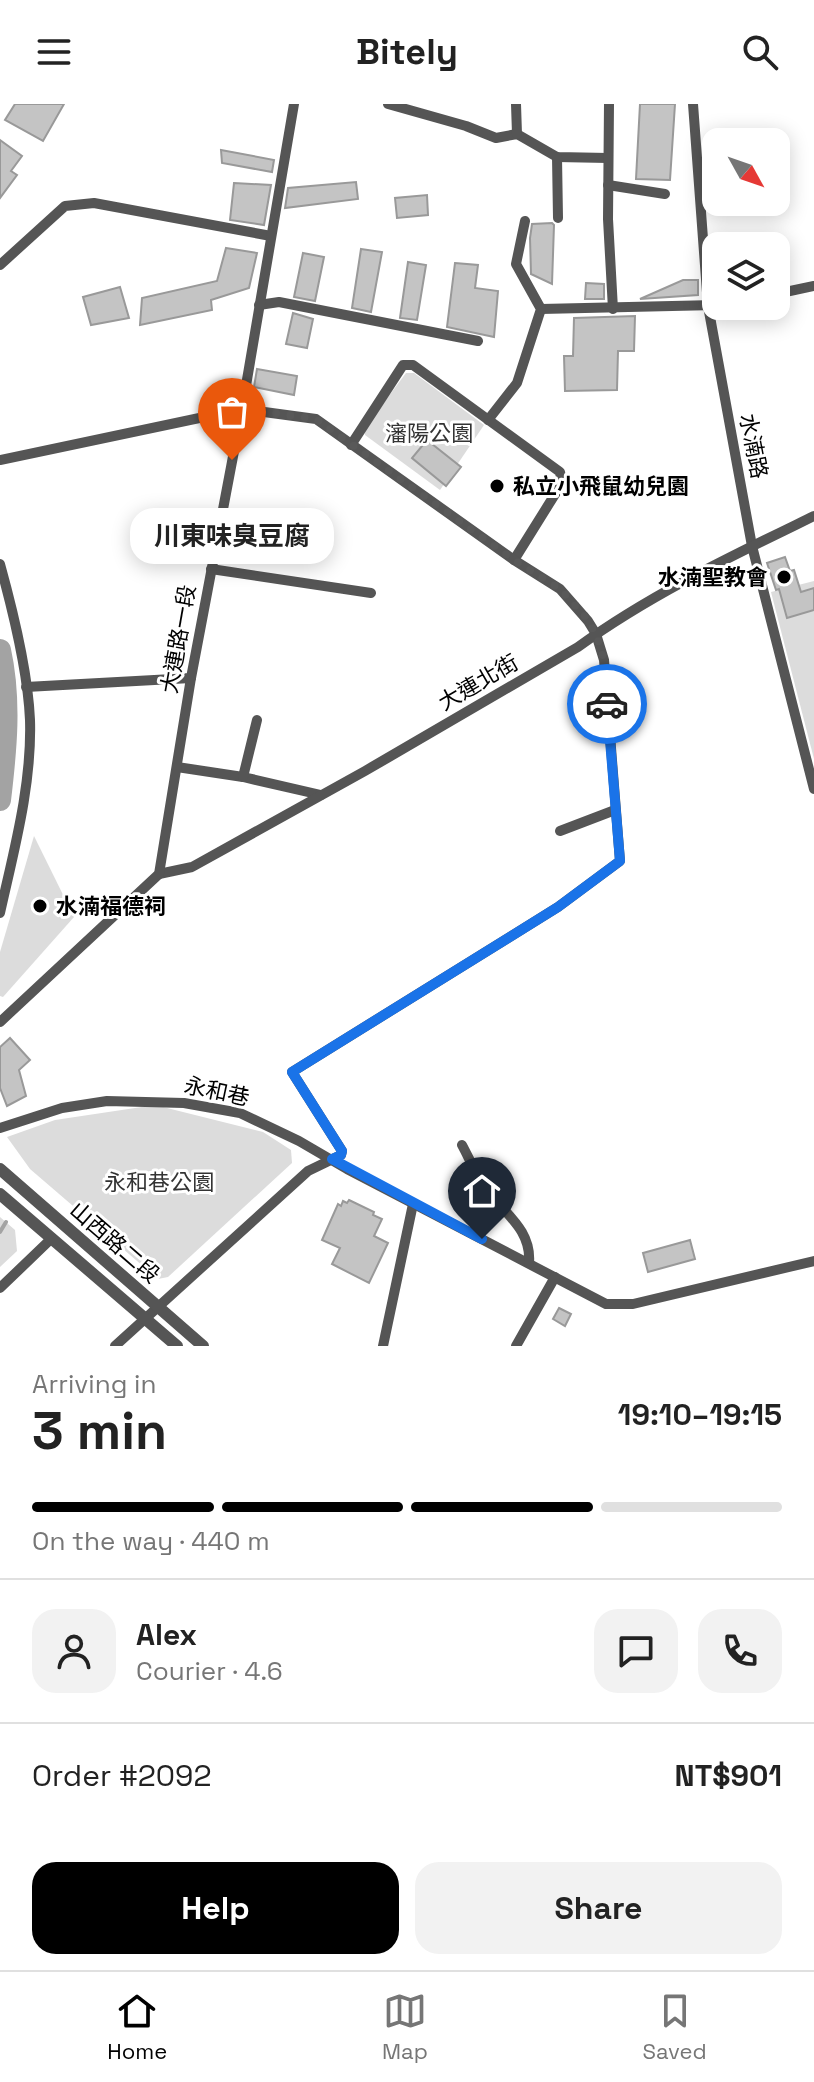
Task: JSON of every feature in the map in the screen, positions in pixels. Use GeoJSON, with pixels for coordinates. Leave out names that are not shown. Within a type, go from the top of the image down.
{"type":"FeatureCollection","features":[{"type":"Feature","properties":{"kind":"street","name":"大連路一段"},"geometry":{"type":"LineString","coordinates":[[159,874],[294,104]]}},
{"type":"Feature","properties":{"kind":"street"},"geometry":{"type":"LineString","coordinates":[[388,104],[466,126],[496,138],[517,134],[557,157],[608,158]]}},
{"type":"Feature","properties":{"kind":"street"},"geometry":{"type":"LineString","coordinates":[[516,104],[517,134]]}},
{"type":"Feature","properties":{"kind":"street"},"geometry":{"type":"LineString","coordinates":[[609,104],[608,185],[613,309]]}},
{"type":"Feature","properties":{"kind":"street","name":"水湳路"},"geometry":{"type":"LineString","coordinates":[[693,104],[705,232]]}},
{"type":"Feature","properties":{"kind":"street"},"geometry":{"type":"LineString","coordinates":[[557,157],[558,218]]}},
{"type":"Feature","properties":{"kind":"street"},"geometry":{"type":"LineString","coordinates":[[608,185],[665,194]]}},
{"type":"Feature","properties":{"kind":"street"},"geometry":{"type":"LineString","coordinates":[[0,265],[65,206],[94,203],[271,236]]}},
{"type":"Feature","properties":{"kind":"street"},"geometry":{"type":"LineString","coordinates":[[488,420],[517,383],[541,309],[516,264],[525,221]]}},
{"type":"Feature","properties":{"kind":"street"},"geometry":{"type":"LineString","coordinates":[[790,291],[814,286]]}},
{"type":"Feature","properties":{"kind":"street"},"geometry":{"type":"LineString","coordinates":[[259,305],[279,302],[478,341]]}},
{"type":"Feature","properties":{"kind":"street"},"geometry":{"type":"LineString","coordinates":[[541,309],[702,306]]}},
{"type":"Feature","properties":{"kind":"street","name":"水湳路"},"geometry":{"type":"LineString","coordinates":[[714,320],[752,546],[814,789]]}},
{"type":"Feature","properties":{"kind":"street"},"geometry":{"type":"LineString","coordinates":[[351,445],[403,365],[413,365],[560,472],[562,483],[514,560]]}},
{"type":"Feature","properties":{"kind":"street"},"geometry":{"type":"LineString","coordinates":[[0,460],[242,409],[316,419],[514,560],[560,589],[584,615],[596,634],[604,660],[620,861],[558,907],[292,1072],[342,1151],[341,1155],[308,1171],[115,1346]]}},
{"type":"Feature","properties":{"kind":"street","name":"大連北街"},"geometry":{"type":"LineString","coordinates":[[159,874],[192,867],[365,771],[618,619],[814,516]]}},
{"type":"Feature","properties":{"kind":"street"},"geometry":{"type":"LineString","coordinates":[[0,564],[10,599],[30,721],[25,797],[0,913]]}},
{"type":"Feature","properties":{"kind":"street"},"geometry":{"type":"LineString","coordinates":[[211,569],[371,593]]}},
{"type":"Feature","properties":{"kind":"street"},"geometry":{"type":"LineString","coordinates":[[26,687],[191,678]]}},
{"type":"Feature","properties":{"kind":"street"},"geometry":{"type":"LineString","coordinates":[[243,777],[257,720]]}},
{"type":"Feature","properties":{"kind":"street"},"geometry":{"type":"LineString","coordinates":[[177,767],[243,777],[321,795]]}},
{"type":"Feature","properties":{"kind":"street"},"geometry":{"type":"LineString","coordinates":[[560,831],[615,810]]}},
{"type":"Feature","properties":{"kind":"street"},"geometry":{"type":"LineString","coordinates":[[0,1022],[159,874]]}},
{"type":"Feature","properties":{"kind":"street","name":"永和巷"},"geometry":{"type":"LineString","coordinates":[[0,1128],[62,1108],[107,1101],[184,1103],[240,1113],[606,1304],[625,1304],[814,1261]]}},
{"type":"Feature","properties":{"kind":"street"},"geometry":{"type":"LineString","coordinates":[[462,1145],[484,1186],[519,1225],[530,1252],[529,1263]]}},
{"type":"Feature","properties":{"kind":"street"},"geometry":{"type":"LineString","coordinates":[[0,1158],[2,1171]]}},
{"type":"Feature","properties":{"kind":"street","name":"山西路二段"},"geometry":{"type":"LineString","coordinates":[[2,1171],[203,1346]]}},
{"type":"Feature","properties":{"kind":"street","name":"山西路二段"},"geometry":{"type":"LineString","coordinates":[[0,1194],[177,1346]]}},
{"type":"Feature","properties":{"kind":"street"},"geometry":{"type":"LineString","coordinates":[[383,1346],[413,1204]]}},
{"type":"Feature","properties":{"kind":"street"},"geometry":{"type":"LineString","coordinates":[[0,1288],[52,1238]]}},
{"type":"Feature","properties":{"kind":"street"},"geometry":{"type":"LineString","coordinates":[[516,1346],[555,1277]]}},
{"type":"Feature","properties":{"kind":"green space","name":"瀋陽公園"},"geometry":{"type":"Polygon","coordinates":[[[406,373],[414,373],[484,425],[440,490],[365,435],[364,429],[406,373]]]}},
{"type":"Feature","properties":{"kind":"green space"},"geometry":{"type":"Polygon","coordinates":[[[814,581],[814,759],[771,592],[814,581]]]}},
{"type":"Feature","properties":{"kind":"green space"},"geometry":{"type":"Polygon","coordinates":[[[34,836],[74,917],[3,997],[0,996],[0,952],[34,836]]]}},
{"type":"Feature","properties":{"kind":"green space","name":"永和巷公園"},"geometry":{"type":"Polygon","coordinates":[[[155,1105],[263,1132],[291,1150],[292,1163],[168,1277],[158,1279],[30,1169],[7,1137],[55,1120],[155,1105]]]}},
{"type":"Feature","properties":{"kind":"green space"},"geometry":{"type":"Polygon","coordinates":[[[0,1217],[15,1230],[17,1251],[0,1267],[0,1217]]]}},
{"type":"Feature","properties":{"kind":"building"},"geometry":{"type":"Polygon","coordinates":[[[15,104],[64,104],[43,141],[5,120],[15,104]]]}},
{"type":"Feature","properties":{"kind":"building"},"geometry":{"type":"Polygon","coordinates":[[[640,104],[675,104],[670,180],[636,179],[640,104]]]}},
{"type":"Feature","properties":{"kind":"building"},"geometry":{"type":"Polygon","coordinates":[[[0,140],[22,156],[11,171],[17,175],[0,198],[0,140]]]}},
{"type":"Feature","properties":{"kind":"building"},"geometry":{"type":"Polygon","coordinates":[[[221,150],[274,160],[272,172],[222,163],[221,150]]]}},
{"type":"Feature","properties":{"kind":"building"},"geometry":{"type":"Polygon","coordinates":[[[356,182],[358,199],[285,208],[288,188],[356,182]]]}},
{"type":"Feature","properties":{"kind":"building"},"geometry":{"type":"Polygon","coordinates":[[[234,183],[271,185],[264,225],[230,220],[234,183]]]}},
{"type":"Feature","properties":{"kind":"building"},"geometry":{"type":"Polygon","coordinates":[[[427,195],[428,215],[397,218],[395,198],[427,195]]]}},
{"type":"Feature","properties":{"kind":"building"},"geometry":{"type":"Polygon","coordinates":[[[552,223],[552,284],[531,274],[530,238],[532,224],[552,223]]]}},
{"type":"Feature","properties":{"kind":"building"},"geometry":{"type":"Polygon","coordinates":[[[226,248],[257,253],[249,288],[211,300],[212,310],[140,325],[142,298],[217,281],[226,248]]]}},
{"type":"Feature","properties":{"kind":"building"},"geometry":{"type":"Polygon","coordinates":[[[361,249],[382,252],[371,312],[352,308],[361,249]]]}},
{"type":"Feature","properties":{"kind":"building"},"geometry":{"type":"Polygon","coordinates":[[[303,253],[324,257],[315,301],[294,297],[303,253]]]}},
{"type":"Feature","properties":{"kind":"building"},"geometry":{"type":"Polygon","coordinates":[[[408,262],[426,265],[417,320],[400,318],[408,262]]]}},
{"type":"Feature","properties":{"kind":"building"},"geometry":{"type":"Polygon","coordinates":[[[455,263],[478,265],[475,288],[498,291],[494,337],[447,327],[455,263]]]}},
{"type":"Feature","properties":{"kind":"building"},"geometry":{"type":"Polygon","coordinates":[[[683,280],[698,280],[698,295],[640,299],[683,280]]]}},
{"type":"Feature","properties":{"kind":"building"},"geometry":{"type":"Polygon","coordinates":[[[586,283],[604,284],[604,299],[585,299],[586,283]]]}},
{"type":"Feature","properties":{"kind":"building"},"geometry":{"type":"Polygon","coordinates":[[[120,287],[129,318],[91,325],[83,297],[120,287]]]}},
{"type":"Feature","properties":{"kind":"building"},"geometry":{"type":"Polygon","coordinates":[[[293,313],[313,319],[307,348],[286,344],[293,313]]]}},
{"type":"Feature","properties":{"kind":"building"},"geometry":{"type":"Polygon","coordinates":[[[635,316],[634,351],[618,351],[617,390],[565,391],[564,356],[573,356],[574,318],[635,316]]]}},
{"type":"Feature","properties":{"kind":"building"},"geometry":{"type":"Polygon","coordinates":[[[257,369],[297,376],[294,395],[254,387],[257,369]]]}},
{"type":"Feature","properties":{"kind":"building"},"geometry":{"type":"Polygon","coordinates":[[[427,440],[461,467],[446,486],[412,458],[427,440]]]}},
{"type":"Feature","properties":{"kind":"building"},"geometry":{"type":"Polygon","coordinates":[[[785,557],[790,571],[794,570],[801,592],[814,588],[814,610],[787,618],[767,563],[785,557]]]}},
{"type":"Feature","properties":{"kind":"building"},"geometry":{"type":"Polygon","coordinates":[[[10,1038],[30,1060],[19,1070],[26,1096],[7,1106],[0,1088],[0,1047],[10,1038]]]}},
{"type":"Feature","properties":{"kind":"building"},"geometry":{"type":"Polygon","coordinates":[[[349,1200],[382,1219],[374,1236],[388,1243],[369,1283],[332,1264],[340,1248],[322,1240],[338,1204],[341,1206],[343,1201],[347,1203],[349,1200]]]}},
{"type":"Feature","properties":{"kind":"building"},"geometry":{"type":"Polygon","coordinates":[[[690,1240],[695,1259],[648,1272],[643,1253],[690,1240]]]}},
{"type":"Feature","properties":{"kind":"building"},"geometry":{"type":"Polygon","coordinates":[[[559,1308],[571,1314],[565,1326],[553,1319],[559,1308]]]}},
{"type":"Feature","properties":{"kind":"waterway"},"geometry":{"type":"LineString","coordinates":[[0,650],[6,706],[6,744],[0,800]]}},
{"type":"Feature","properties":{"kind":"waterway"},"geometry":{"type":"LineString","coordinates":[[0,1232],[6,1222]]}},
{"type":"Feature","properties":{"kind":"way so far"},"geometry":{"type":"LineString","coordinates":[[232,460],[242,409],[316,419],[514,560],[560,589],[584,615],[596,634],[604,660],[607,704]]}},
{"type":"Feature","properties":{"kind":"place","name":"川東味臭豆腐"},"geometry":{"type":"Point","coordinates":[232,460]}},
{"type":"Feature","properties":{"kind":"place","name":"私立小飛鼠幼兒園"},"geometry":{"type":"Point","coordinates":[497,486]}},
{"type":"Feature","properties":{"kind":"place","name":"水湳聖教會"},"geometry":{"type":"Point","coordinates":[784,577]}},
{"type":"Feature","properties":{"kind":"place","name":"水湳福德祠"},"geometry":{"type":"Point","coordinates":[40,906]}},
{"type":"Feature","properties":{"kind":"route"},"geometry":{"type":"LineString","coordinates":[[482,1239],[332,1159],[341,1155],[342,1151],[292,1072],[558,907],[620,861],[607,704]]}}]}
